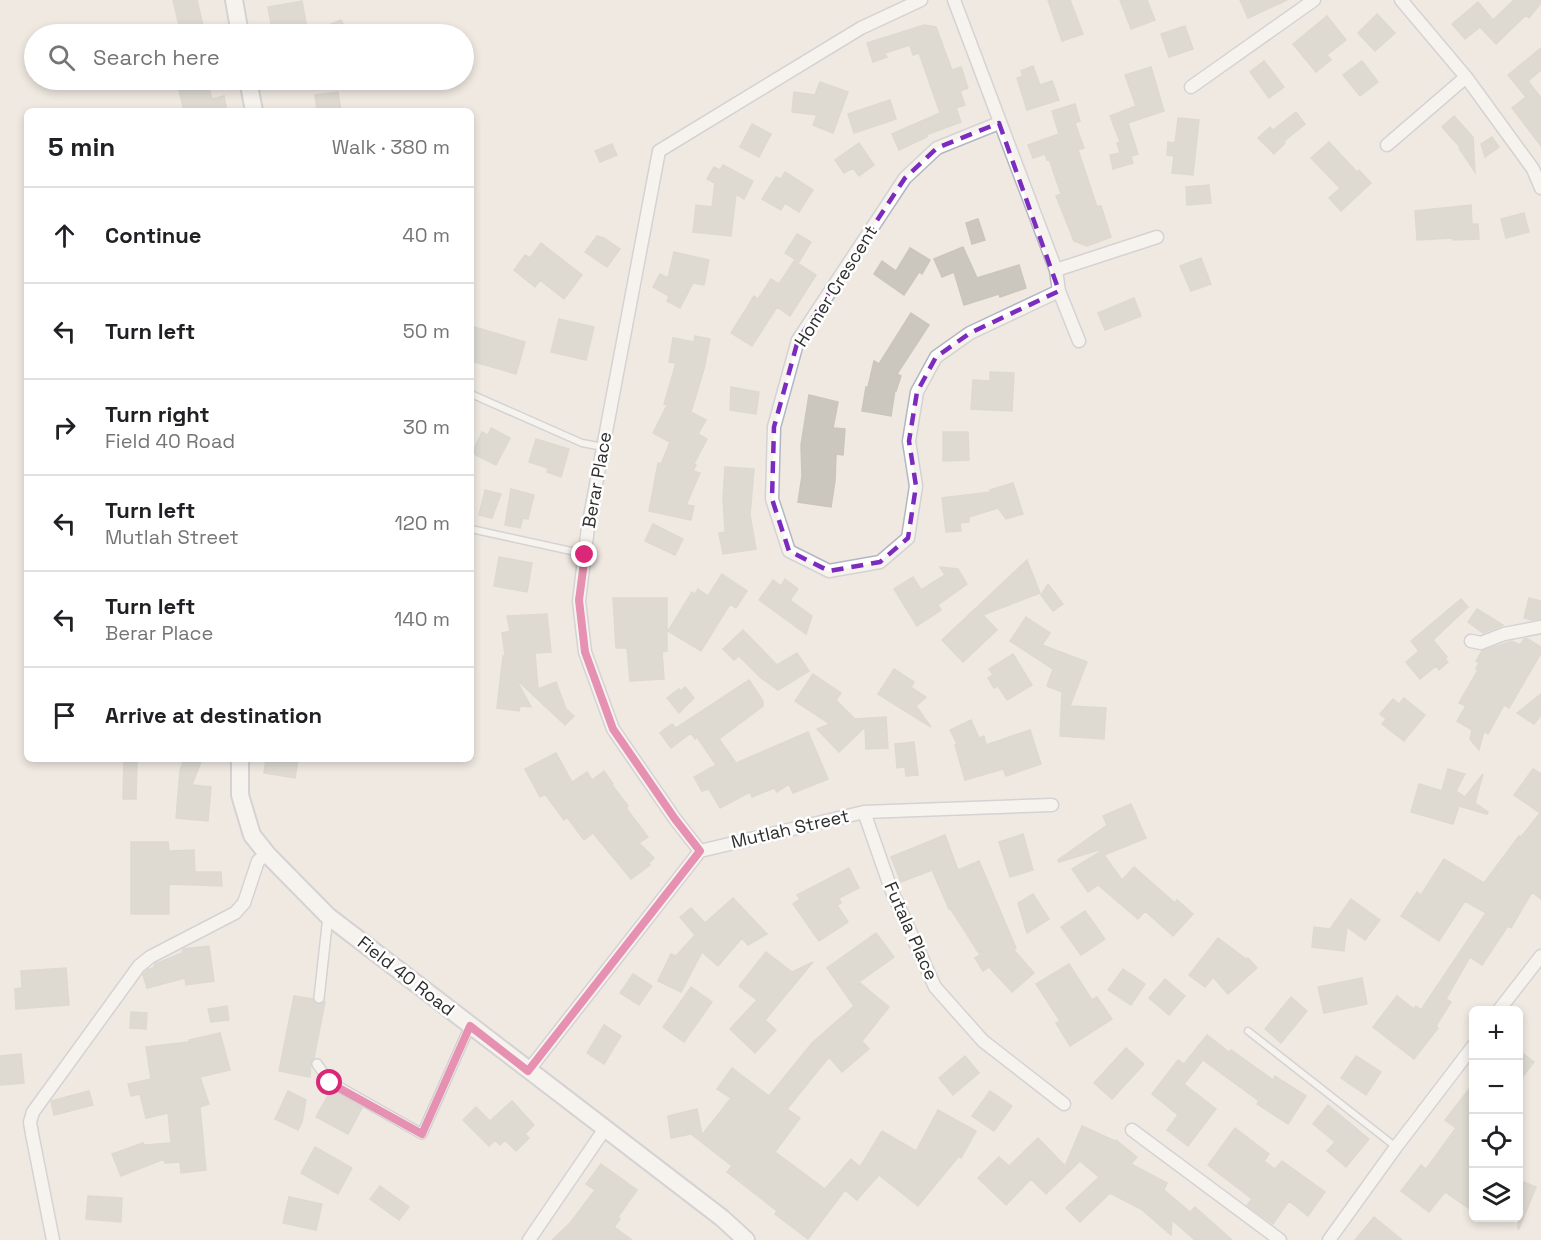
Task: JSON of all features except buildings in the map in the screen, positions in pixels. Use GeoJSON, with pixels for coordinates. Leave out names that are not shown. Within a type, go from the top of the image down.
{"type":"FeatureCollection","features":[{"type":"Feature","properties":{"kind":"street"},"geometry":{"type":"LineString","coordinates":[[234,0],[238,24]]}},
{"type":"Feature","properties":{"kind":"street","name":"Berar Place"},"geometry":{"type":"LineString","coordinates":[[700,851],[613,729],[585,652],[579,600],[603,447],[659,151],[861,28],[921,0]]}},
{"type":"Feature","properties":{"kind":"street"},"geometry":{"type":"LineString","coordinates":[[954,0],[1056,270],[1059,291],[1079,341]]}},
{"type":"Feature","properties":{"kind":"street"},"geometry":{"type":"LineString","coordinates":[[1191,87],[1314,0]]}},
{"type":"Feature","properties":{"kind":"street"},"geometry":{"type":"LineString","coordinates":[[1401,0],[1537,167],[1541,188]]}},
{"type":"Feature","properties":{"kind":"street"},"geometry":{"type":"LineString","coordinates":[[1387,145],[1466,77]]}},
{"type":"Feature","properties":{"kind":"street"},"geometry":{"type":"LineString","coordinates":[[250,90],[253,108]]}},
{"type":"Feature","properties":{"kind":"street","name":"Homer Crescent"},"geometry":{"type":"LineString","coordinates":[[999,123],[937,148],[905,178],[798,340],[774,427],[772,500],[789,551],[829,571],[880,562],[908,538],[916,486],[909,441],[917,392],[936,357],[970,333],[1059,291]]}},
{"type":"Feature","properties":{"kind":"street"},"geometry":{"type":"LineString","coordinates":[[1056,270],[1157,237]]}},
{"type":"Feature","properties":{"kind":"street"},"geometry":{"type":"LineString","coordinates":[[1471,641],[1481,643],[1504,634],[1541,627]]}},
{"type":"Feature","properties":{"kind":"street","name":"Field 40 Road"},"geometry":{"type":"LineString","coordinates":[[240,762],[240,795],[252,835],[267,854],[328,916],[604,1130],[722,1218],[746,1240]]}},
{"type":"Feature","properties":{"kind":"street","name":"Mutlah Street"},"geometry":{"type":"LineString","coordinates":[[700,851],[864,812],[1052,805]]}},
{"type":"Feature","properties":{"kind":"street","name":"Futala Place"},"geometry":{"type":"LineString","coordinates":[[864,812],[891,889],[935,987],[983,1041],[1064,1104]]}},
{"type":"Feature","properties":{"kind":"street"},"geometry":{"type":"LineString","coordinates":[[528,1071],[700,851]]}},
{"type":"Feature","properties":{"kind":"street"},"geometry":{"type":"LineString","coordinates":[[53,1240],[30,1122],[33,1112],[139,966],[150,957],[235,913],[244,903],[258,861],[267,854]]}},
{"type":"Feature","properties":{"kind":"street"},"geometry":{"type":"LineString","coordinates":[[319,998],[328,916]]}},
{"type":"Feature","properties":{"kind":"street"},"geometry":{"type":"LineString","coordinates":[[1503,1006],[1541,956]]}},
{"type":"Feature","properties":{"kind":"street"},"geometry":{"type":"LineString","coordinates":[[317,1064],[330,1083],[422,1134],[470,1026]]}},
{"type":"Feature","properties":{"kind":"street"},"geometry":{"type":"LineString","coordinates":[[1329,1240],[1469,1050]]}},
{"type":"Feature","properties":{"kind":"street"},"geometry":{"type":"LineString","coordinates":[[529,1240],[604,1130]]}},
{"type":"Feature","properties":{"kind":"street"},"geometry":{"type":"LineString","coordinates":[[1132,1130],[1280,1240]]}},
{"type":"Feature","properties":{"kind":"lane"},"geometry":{"type":"LineString","coordinates":[[474,395],[582,443],[603,447]]}},
{"type":"Feature","properties":{"kind":"lane"},"geometry":{"type":"LineString","coordinates":[[474,530],[585,555]]}},
{"type":"Feature","properties":{"kind":"lane"},"geometry":{"type":"LineString","coordinates":[[1248,1031],[1396,1147]]}},
{"type":"Feature","properties":{"kind":"highlighted area"},"geometry":{"type":"Polygon","coordinates":[[[999,123],[1059,291],[970,333],[936,357],[917,392],[909,441],[916,486],[908,538],[880,562],[829,571],[789,551],[772,499],[774,427],[798,340],[905,178],[937,148],[999,123]]]}},
{"type":"Feature","properties":{"kind":"route"},"geometry":{"type":"LineString","coordinates":[[330,1083],[422,1134],[470,1026],[528,1071],[700,851],[613,729],[585,652],[579,600],[585,555]]}}]}
